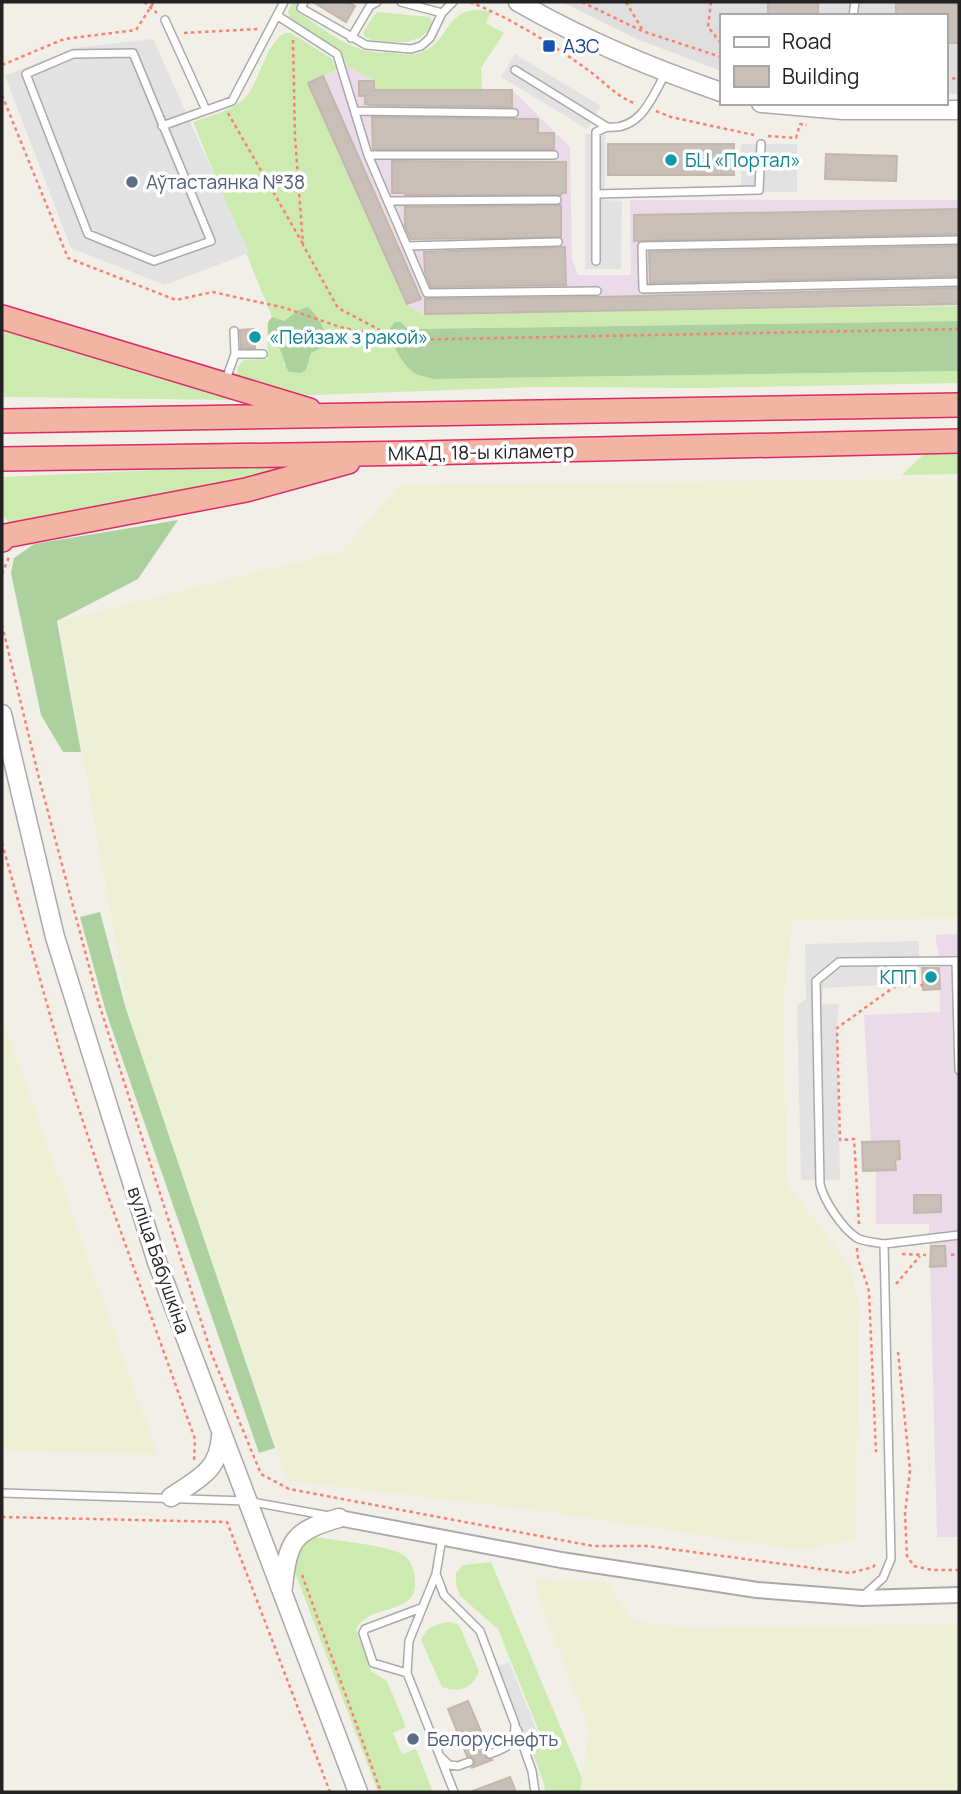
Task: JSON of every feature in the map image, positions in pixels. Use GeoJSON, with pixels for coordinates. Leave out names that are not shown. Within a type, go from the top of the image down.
{"type":"FeatureCollection","features":[{"type":"Feature","properties":{"kind":"highway"},"geometry":{"type":"LineString","coordinates":[[2,317],[332,417]]}},
{"type":"Feature","properties":{"kind":"highway","name":"МКАД, 18-ы кіламетр"},"geometry":{"type":"LineString","coordinates":[[2,421],[959,405]]}},
{"type":"Feature","properties":{"kind":"highway","name":"МКАД, 18-ы кіламетр"},"geometry":{"type":"LineString","coordinates":[[6,459],[959,441]]}},
{"type":"Feature","properties":{"kind":"highway"},"geometry":{"type":"LineString","coordinates":[[4,541],[246,490],[345,463],[420,453]]}},
{"type":"Feature","properties":{"kind":"street"},"geometry":{"type":"LineString","coordinates":[[518,2],[583,36],[665,73],[720,92]]}},
{"type":"Feature","properties":{"kind":"street"},"geometry":{"type":"LineString","coordinates":[[802,105],[959,110]]}},
{"type":"Feature","properties":{"kind":"street","name":"вуліца Бабушкіна"},"geometry":{"type":"LineString","coordinates":[[2,714],[55,937],[157,1262],[358,1792]]}},
{"type":"Feature","properties":{"kind":"street"},"geometry":{"type":"LineString","coordinates":[[171,1497],[214,1466],[220,1452],[221,1432]]}},
{"type":"Feature","properties":{"kind":"street"},"geometry":{"type":"LineString","coordinates":[[283,1591],[285,1566],[296,1538],[309,1527],[339,1518],[561,1560],[757,1590],[862,1598],[959,1595]]}},
{"type":"Feature","properties":{"kind":"lane"},"geometry":{"type":"LineString","coordinates":[[162,127],[232,101],[284,2]]}},
{"type":"Feature","properties":{"kind":"lane"},"geometry":{"type":"LineString","coordinates":[[304,2],[301,8],[366,45],[411,49],[421,46],[430,38],[442,13],[453,2]]}},
{"type":"Feature","properties":{"kind":"lane"},"geometry":{"type":"LineString","coordinates":[[351,38],[370,6],[377,2]]}},
{"type":"Feature","properties":{"kind":"lane"},"geometry":{"type":"LineString","coordinates":[[401,2],[442,13]]}},
{"type":"Feature","properties":{"kind":"lane"},"geometry":{"type":"LineString","coordinates":[[278,16],[337,54],[368,155],[427,293],[597,291]]}},
{"type":"Feature","properties":{"kind":"lane"},"geometry":{"type":"LineString","coordinates":[[165,20],[206,110]]}},
{"type":"Feature","properties":{"kind":"lane"},"geometry":{"type":"LineString","coordinates":[[133,53],[162,127],[211,241],[154,261],[88,234],[26,74],[73,54],[133,53]]}},
{"type":"Feature","properties":{"kind":"lane"},"geometry":{"type":"LineString","coordinates":[[515,70],[607,127],[615,128],[633,122],[647,108],[665,73]]}},
{"type":"Feature","properties":{"kind":"lane"},"geometry":{"type":"LineString","coordinates":[[355,111],[514,113]]}},
{"type":"Feature","properties":{"kind":"lane"},"geometry":{"type":"LineString","coordinates":[[596,261],[596,132],[607,127]]}},
{"type":"Feature","properties":{"kind":"lane"},"geometry":{"type":"LineString","coordinates":[[596,194],[759,190],[761,144]]}},
{"type":"Feature","properties":{"kind":"lane"},"geometry":{"type":"LineString","coordinates":[[368,155],[554,155]]}},
{"type":"Feature","properties":{"kind":"lane"},"geometry":{"type":"LineString","coordinates":[[388,201],[557,200]]}},
{"type":"Feature","properties":{"kind":"lane"},"geometry":{"type":"LineString","coordinates":[[959,240],[642,246],[643,289],[959,282]]}},
{"type":"Feature","properties":{"kind":"lane"},"geometry":{"type":"LineString","coordinates":[[407,246],[558,242]]}},
{"type":"Feature","properties":{"kind":"lane"},"geometry":{"type":"LineString","coordinates":[[223,386],[235,354],[234,331]]}},
{"type":"Feature","properties":{"kind":"lane"},"geometry":{"type":"LineString","coordinates":[[235,354],[263,354]]}},
{"type":"Feature","properties":{"kind":"lane"},"geometry":{"type":"LineString","coordinates":[[959,1070],[958,961],[839,962],[816,981],[820,1184],[830,1209],[858,1239],[884,1244],[959,1235]]}},
{"type":"Feature","properties":{"kind":"lane"},"geometry":{"type":"LineString","coordinates":[[862,1598],[883,1578],[891,1559],[884,1244]]}},
{"type":"Feature","properties":{"kind":"lane"},"geometry":{"type":"LineString","coordinates":[[2,1493],[247,1501],[339,1518]]}},
{"type":"Feature","properties":{"kind":"lane"},"geometry":{"type":"LineString","coordinates":[[442,1538],[436,1574],[409,1641],[407,1673],[454,1792]]}},
{"type":"Feature","properties":{"kind":"lane"},"geometry":{"type":"LineString","coordinates":[[436,1574],[444,1595],[480,1631],[532,1770],[535,1792]]}},
{"type":"Feature","properties":{"kind":"lane"},"geometry":{"type":"LineString","coordinates":[[407,1673],[373,1664],[363,1633],[365,1629],[421,1608]]}},
{"type":"Feature","properties":{"kind":"lane"},"geometry":{"type":"LineString","coordinates":[[490,1754],[509,1747],[515,1737],[515,1724]]}},
{"type":"Feature","properties":{"kind":"lane"},"geometry":{"type":"LineString","coordinates":[[439,1755],[449,1765],[458,1766],[469,1762]]}},
{"type":"Feature","properties":{"kind":"path"},"geometry":{"type":"LineString","coordinates":[[144,2],[165,20]]}},
{"type":"Feature","properties":{"kind":"path"},"geometry":{"type":"LineString","coordinates":[[2,65],[64,39],[136,30],[154,2]]}},
{"type":"Feature","properties":{"kind":"path"},"geometry":{"type":"LineString","coordinates":[[470,2],[499,14],[591,73],[623,99],[671,117],[756,135]]}},
{"type":"Feature","properties":{"kind":"path"},"geometry":{"type":"LineString","coordinates":[[582,2],[642,31],[720,57]]}},
{"type":"Feature","properties":{"kind":"path"},"geometry":{"type":"LineString","coordinates":[[626,2],[642,31]]}},
{"type":"Feature","properties":{"kind":"path"},"geometry":{"type":"LineString","coordinates":[[710,2],[708,27],[720,42]]}},
{"type":"Feature","properties":{"kind":"path"},"geometry":{"type":"LineString","coordinates":[[171,33],[271,29]]}},
{"type":"Feature","properties":{"kind":"path"},"geometry":{"type":"LineString","coordinates":[[959,78],[959,88]]}},
{"type":"Feature","properties":{"kind":"path"},"geometry":{"type":"LineString","coordinates":[[223,104],[303,245]]}},
{"type":"Feature","properties":{"kind":"path"},"geometry":{"type":"LineString","coordinates":[[769,136],[796,138]]}},
{"type":"Feature","properties":{"kind":"path"},"geometry":{"type":"LineString","coordinates":[[2,574],[4,541]]}},
{"type":"Feature","properties":{"kind":"path"},"geometry":{"type":"LineString","coordinates":[[2,625],[99,1004],[212,1355],[261,1474],[289,1489],[593,1546],[649,1546],[850,1573],[873,1567],[881,1558]]}},
{"type":"Feature","properties":{"kind":"path"},"geometry":{"type":"LineString","coordinates":[[2,843],[62,1058],[107,1194],[195,1439],[194,1465]]}},
{"type":"Feature","properties":{"kind":"path"},"geometry":{"type":"LineString","coordinates":[[859,1229],[853,1139],[840,1140],[837,1028],[894,988],[923,985]]}},
{"type":"Feature","properties":{"kind":"path"},"geometry":{"type":"LineString","coordinates":[[857,1250],[857,1259],[869,1292],[877,1460]]}},
{"type":"Feature","properties":{"kind":"path"},"geometry":{"type":"LineString","coordinates":[[884,1253],[926,1255]]}},
{"type":"Feature","properties":{"kind":"path"},"geometry":{"type":"LineString","coordinates":[[951,1255],[959,1254]]}},
{"type":"Feature","properties":{"kind":"path"},"geometry":{"type":"LineString","coordinates":[[892,1289],[920,1256]]}},
{"type":"Feature","properties":{"kind":"path"},"geometry":{"type":"LineString","coordinates":[[898,1345],[910,1469],[905,1514],[907,1556],[914,1566],[932,1570],[959,1570]]}},
{"type":"Feature","properties":{"kind":"path"},"geometry":{"type":"LineString","coordinates":[[2,1517],[227,1522],[330,1792]]}},
{"type":"Feature","properties":{"kind":"path"},"geometry":{"type":"LineString","coordinates":[[301,1573],[381,1792]]}},
{"type":"Feature","properties":{"kind":"shaded area"},"geometry":{"type":"Polygon","coordinates":[[[562,2],[959,2],[959,94],[947,94],[947,14],[720,14],[720,71],[637,39],[562,2]]]}},
{"type":"Feature","properties":{"kind":"shaded area","name":"Аўтастаянка №38"},"geometry":{"type":"Polygon","coordinates":[[[153,39],[249,253],[165,285],[71,248],[5,76],[73,48],[153,39]]]}},
{"type":"Feature","properties":{"kind":"shaded area"},"geometry":{"type":"Polygon","coordinates":[[[515,54],[601,106],[587,129],[501,77],[515,54]]]}},
{"type":"Feature","properties":{"kind":"shaded area"},"geometry":{"type":"Polygon","coordinates":[[[347,66],[374,81],[374,89],[512,90],[570,147],[572,259],[578,275],[631,275],[630,200],[959,200],[959,305],[423,314],[407,304],[308,83],[347,66]]]}},
{"type":"Feature","properties":{"kind":"shaded area"},"geometry":{"type":"Polygon","coordinates":[[[585,134],[605,135],[605,200],[622,201],[621,269],[585,269],[585,134]]]}},
{"type":"Feature","properties":{"kind":"shaded area"},"geometry":{"type":"Polygon","coordinates":[[[741,144],[797,144],[797,192],[741,192],[741,144]]]}},
{"type":"Feature","properties":{"kind":"shaded area"},"geometry":{"type":"Polygon","coordinates":[[[959,934],[959,1537],[937,1537],[929,1224],[876,1224],[876,1170],[863,1171],[862,1142],[871,1141],[864,1015],[940,1012],[940,962],[935,935],[959,934]]]}},
{"type":"Feature","properties":{"kind":"shaded area"},"geometry":{"type":"Polygon","coordinates":[[[919,941],[919,983],[823,988],[822,1004],[839,1004],[837,1028],[840,1180],[801,1180],[797,1006],[806,999],[805,944],[919,941]]]}},
{"type":"Feature","properties":{"kind":"shaded area"},"geometry":{"type":"Polygon","coordinates":[[[509,1662],[540,1738],[528,1744],[497,1667],[509,1662]]]}},
{"type":"Feature","properties":{"kind":"green space"},"geometry":{"type":"Polygon","coordinates":[[[292,2],[299,2],[296,11],[330,34],[370,52],[416,54],[436,42],[464,12],[475,10],[491,12],[486,23],[504,33],[481,68],[482,90],[374,90],[374,81],[347,66],[341,52],[290,19],[288,12],[292,2]]]}},
{"type":"Feature","properties":{"kind":"green space"},"geometry":{"type":"Polygon","coordinates":[[[378,12],[430,17],[433,23],[428,31],[414,40],[371,40],[363,33],[378,12]]]}},
{"type":"Feature","properties":{"kind":"green space"},"geometry":{"type":"Polygon","coordinates":[[[285,33],[291,33],[331,58],[337,70],[308,83],[406,304],[423,314],[959,306],[959,321],[408,331],[404,327],[399,353],[414,373],[433,379],[959,371],[959,383],[699,388],[539,387],[312,395],[294,394],[238,378],[237,368],[243,360],[268,359],[267,329],[274,347],[280,349],[284,356],[284,366],[306,370],[311,353],[327,336],[313,311],[297,311],[284,321],[272,317],[193,122],[227,110],[244,99],[268,53],[285,33]]]}},
{"type":"Feature","properties":{"kind":"green space"},"geometry":{"type":"Polygon","coordinates":[[[307,307],[321,324],[327,345],[311,353],[306,370],[301,373],[289,372],[280,349],[273,345],[270,338],[268,322],[272,317],[284,321],[307,307]]]}},
{"type":"Feature","properties":{"kind":"green space"},"geometry":{"type":"Polygon","coordinates":[[[959,321],[959,371],[433,379],[416,374],[406,366],[395,347],[390,328],[395,322],[401,322],[408,330],[959,321]]]}},
{"type":"Feature","properties":{"kind":"green space"},"geometry":{"type":"Polygon","coordinates":[[[2,326],[233,400],[2,397],[2,326]]]}},
{"type":"Feature","properties":{"kind":"green space"},"geometry":{"type":"Polygon","coordinates":[[[927,451],[959,451],[959,474],[902,475],[927,451]]]}},
{"type":"Feature","properties":{"kind":"green space"},"geometry":{"type":"Polygon","coordinates":[[[314,463],[218,488],[16,524],[9,523],[2,514],[2,477],[314,463]]]}},
{"type":"Feature","properties":{"kind":"green space"},"geometry":{"type":"Polygon","coordinates":[[[959,478],[959,918],[793,921],[783,999],[787,1183],[848,1263],[859,1302],[856,1536],[837,1544],[798,1550],[542,1511],[288,1481],[129,1018],[59,621],[342,551],[400,485],[959,478]]]}},
{"type":"Feature","properties":{"kind":"green space"},"geometry":{"type":"Polygon","coordinates":[[[178,520],[138,579],[57,621],[81,752],[63,752],[41,715],[11,573],[14,558],[34,544],[178,520]]]}},
{"type":"Feature","properties":{"kind":"green space"},"geometry":{"type":"Polygon","coordinates":[[[100,912],[126,1009],[275,1448],[259,1453],[106,1012],[80,917],[100,912]]]}},
{"type":"Feature","properties":{"kind":"green space"},"geometry":{"type":"Polygon","coordinates":[[[2,1017],[158,1455],[2,1450],[2,1017]]]}},
{"type":"Feature","properties":{"kind":"green space"},"geometry":{"type":"Polygon","coordinates":[[[316,1537],[390,1549],[406,1557],[412,1566],[415,1585],[411,1597],[400,1605],[367,1618],[356,1629],[371,1671],[387,1681],[406,1727],[393,1733],[402,1754],[416,1749],[433,1792],[378,1792],[294,1570],[294,1556],[306,1539],[316,1537]]]}},
{"type":"Feature","properties":{"kind":"green space"},"geometry":{"type":"Polygon","coordinates":[[[491,1562],[582,1778],[580,1792],[545,1792],[529,1744],[542,1739],[498,1629],[460,1596],[456,1573],[463,1565],[491,1562]]]}},
{"type":"Feature","properties":{"kind":"green space"},"geometry":{"type":"Polygon","coordinates":[[[532,1580],[605,1582],[633,1620],[689,1628],[959,1624],[959,1792],[580,1792],[589,1730],[532,1580]]]}},
{"type":"Feature","properties":{"kind":"green space"},"geometry":{"type":"Polygon","coordinates":[[[450,1622],[459,1625],[479,1671],[469,1686],[454,1690],[442,1687],[421,1640],[432,1626],[450,1622]]]}},
{"type":"Feature","properties":{"kind":"building"},"geometry":{"type":"Polygon","coordinates":[[[313,2],[347,2],[355,6],[346,22],[313,2]]]}},
{"type":"Feature","properties":{"kind":"building"},"geometry":{"type":"Polygon","coordinates":[[[768,2],[818,2],[818,14],[768,14],[768,2]]]}},
{"type":"Feature","properties":{"kind":"building"},"geometry":{"type":"Polygon","coordinates":[[[896,4],[959,4],[959,43],[947,43],[947,14],[896,14],[896,4]]]}},
{"type":"Feature","properties":{"kind":"building"},"geometry":{"type":"Polygon","coordinates":[[[323,76],[421,299],[407,304],[308,83],[323,76]]]}},
{"type":"Feature","properties":{"kind":"building"},"geometry":{"type":"Polygon","coordinates":[[[359,81],[374,81],[374,90],[512,90],[512,107],[365,104],[365,96],[359,96],[359,81]]]}},
{"type":"Feature","properties":{"kind":"building"},"geometry":{"type":"Polygon","coordinates":[[[372,117],[538,119],[538,133],[554,133],[554,149],[373,149],[372,117]]]}},
{"type":"Feature","properties":{"kind":"building","name":"БЦ «Портал»"},"geometry":{"type":"Polygon","coordinates":[[[608,144],[734,144],[734,175],[608,175],[608,144]]]}},
{"type":"Feature","properties":{"kind":"building"},"geometry":{"type":"Polygon","coordinates":[[[826,154],[897,156],[896,181],[825,179],[826,154]]]}},
{"type":"Feature","properties":{"kind":"building"},"geometry":{"type":"Polygon","coordinates":[[[392,161],[566,162],[566,193],[392,193],[392,161]]]}},
{"type":"Feature","properties":{"kind":"building"},"geometry":{"type":"Polygon","coordinates":[[[561,205],[561,237],[411,239],[405,226],[405,207],[561,205]]]}},
{"type":"Feature","properties":{"kind":"building"},"geometry":{"type":"Polygon","coordinates":[[[959,209],[959,234],[634,241],[634,215],[959,209]]]}},
{"type":"Feature","properties":{"kind":"building"},"geometry":{"type":"Polygon","coordinates":[[[959,246],[959,276],[650,283],[649,252],[959,246]]]}},
{"type":"Feature","properties":{"kind":"building"},"geometry":{"type":"Polygon","coordinates":[[[565,247],[566,285],[431,287],[425,272],[424,252],[565,247]]]}},
{"type":"Feature","properties":{"kind":"building"},"geometry":{"type":"Polygon","coordinates":[[[959,288],[959,304],[425,314],[425,299],[959,288]]]}},
{"type":"Feature","properties":{"kind":"building"},"geometry":{"type":"Polygon","coordinates":[[[254,329],[255,348],[241,348],[240,330],[254,329]]]}},
{"type":"Feature","properties":{"kind":"building","name":"КПП"},"geometry":{"type":"Polygon","coordinates":[[[922,968],[939,968],[940,989],[923,990],[922,968]]]}},
{"type":"Feature","properties":{"kind":"building"},"geometry":{"type":"Polygon","coordinates":[[[899,1141],[900,1159],[895,1160],[896,1170],[863,1171],[862,1142],[899,1141]]]}},
{"type":"Feature","properties":{"kind":"building"},"geometry":{"type":"Polygon","coordinates":[[[914,1195],[941,1195],[941,1212],[914,1213],[914,1195]]]}},
{"type":"Feature","properties":{"kind":"building"},"geometry":{"type":"Polygon","coordinates":[[[931,1246],[945,1246],[946,1266],[930,1267],[931,1246]]]}},
{"type":"Feature","properties":{"kind":"building"},"geometry":{"type":"Polygon","coordinates":[[[468,1701],[488,1748],[484,1752],[485,1757],[492,1760],[471,1768],[475,1764],[474,1759],[467,1756],[448,1709],[468,1701]]]}},
{"type":"Feature","properties":{"kind":"building"},"geometry":{"type":"Polygon","coordinates":[[[510,1777],[516,1792],[473,1792],[473,1791],[510,1777]]]}},
{"type":"Feature","properties":{"kind":"place","name":"АЗС"},"geometry":{"type":"Point","coordinates":[549,46]}},
{"type":"Feature","properties":{"kind":"place","name":"БЦ «Портал»"},"geometry":{"type":"Point","coordinates":[671,160]}},
{"type":"Feature","properties":{"kind":"place","name":"Аўтастаянка №38"},"geometry":{"type":"Point","coordinates":[132,182]}},
{"type":"Feature","properties":{"kind":"place","name":"«Пейзаж з ракой»"},"geometry":{"type":"Point","coordinates":[255,337]}},
{"type":"Feature","properties":{"kind":"place","name":"КПП"},"geometry":{"type":"Point","coordinates":[931,977]}},
{"type":"Feature","properties":{"kind":"place","name":"Белоруснефть"},"geometry":{"type":"Point","coordinates":[413,1739]}}]}
